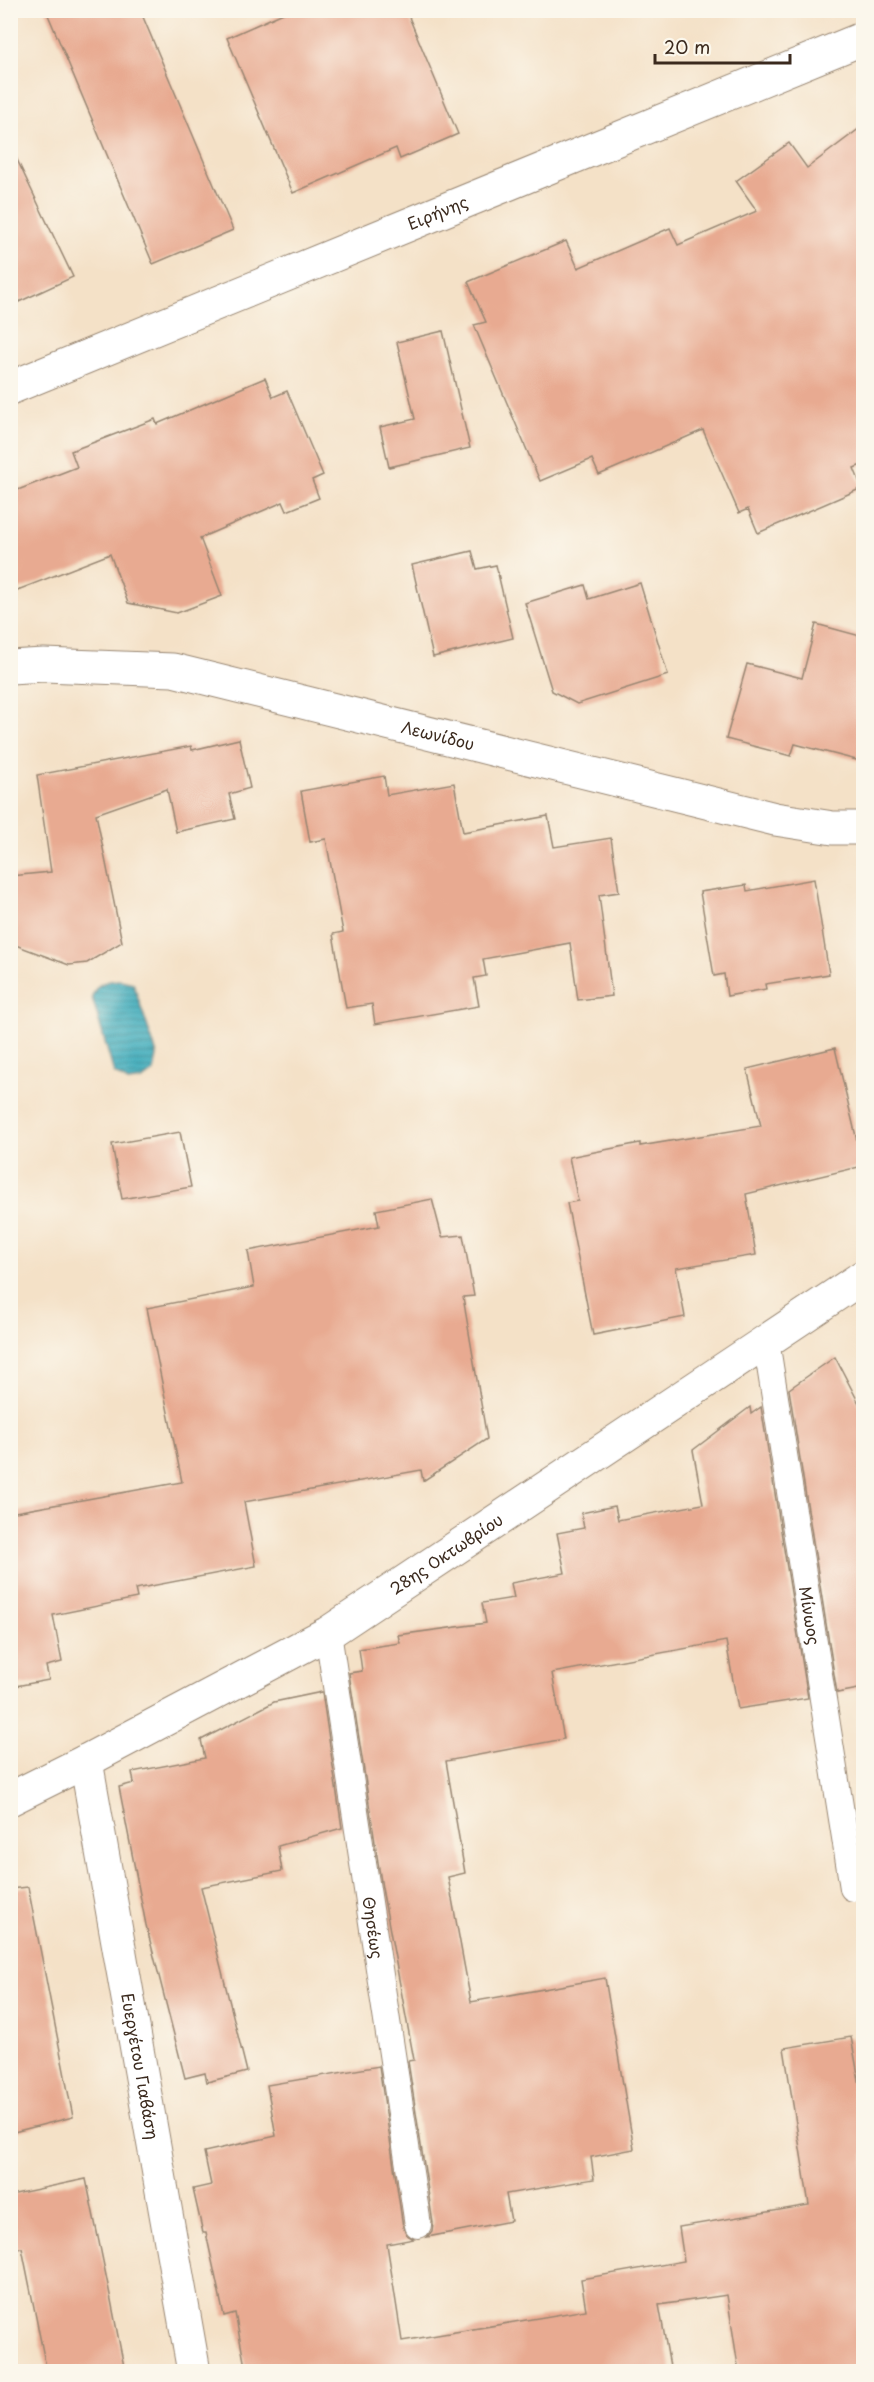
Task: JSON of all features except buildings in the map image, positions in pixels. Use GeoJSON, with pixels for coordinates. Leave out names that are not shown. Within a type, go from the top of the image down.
{"type":"FeatureCollection","features":[{"type":"Feature","properties":{"kind":"street","name":"Ειρήνης"},"geometry":{"type":"LineString","coordinates":[[10,388],[864,38]]}},
{"type":"Feature","properties":{"kind":"street","name":"Λεωνίδου"},"geometry":{"type":"LineString","coordinates":[[10,667],[44,665],[173,670],[775,819],[833,828],[864,828]]}},
{"type":"Feature","properties":{"kind":"street","name":"28ης Οκτωβρίου"},"geometry":{"type":"LineString","coordinates":[[10,1798],[86,1761],[328,1633],[864,1276]]}},
{"type":"Feature","properties":{"kind":"street","name":"Ευεργέτου Γιαβάση"},"geometry":{"type":"LineString","coordinates":[[86,1761],[194,2372]]}},
{"type":"Feature","properties":{"kind":"lane","name":"Μίνωος"},"geometry":{"type":"LineString","coordinates":[[766,1341],[853,1888]]}},
{"type":"Feature","properties":{"kind":"lane","name":"Θησέως"},"geometry":{"type":"LineString","coordinates":[[328,1633],[418,2225]]}},
{"type":"Feature","properties":{"kind":"water"},"geometry":{"type":"Polygon","coordinates":[[[120,980],[133,983],[157,1055],[154,1071],[142,1080],[128,1082],[114,1073],[92,997],[103,983],[120,980]]]}}]}
